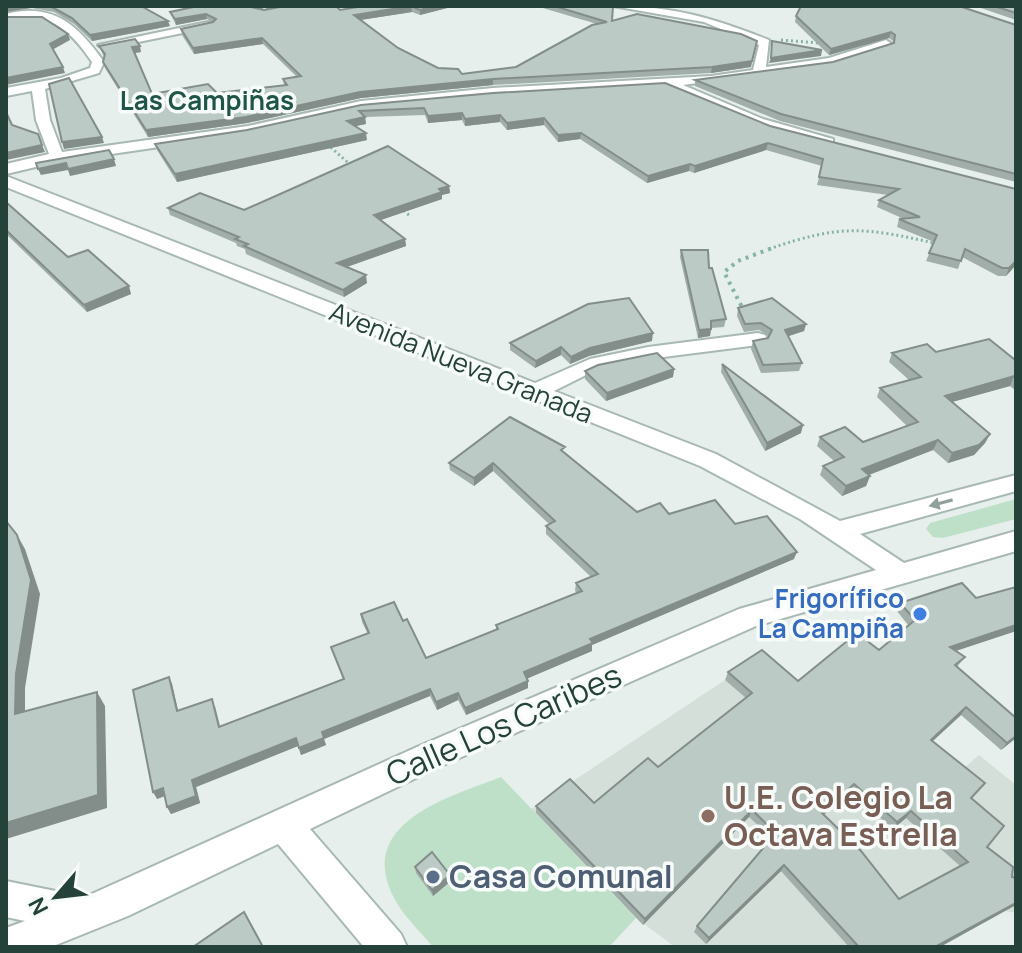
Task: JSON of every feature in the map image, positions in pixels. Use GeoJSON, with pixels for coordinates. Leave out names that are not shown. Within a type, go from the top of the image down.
{"type":"FeatureCollection","features":[{"type":"Feature","properties":{"kind":"street"},"geometry":{"type":"LineString","coordinates":[[618,6],[706,19],[765,43],[759,71]]}},
{"type":"Feature","properties":{"kind":"street"},"geometry":{"type":"LineString","coordinates":[[6,17],[33,12],[41,15],[62,26],[88,48],[98,62],[95,70],[6,92]]}},
{"type":"Feature","properties":{"kind":"street"},"geometry":{"type":"LineString","coordinates":[[88,48],[208,25]]}},
{"type":"Feature","properties":{"kind":"street"},"geometry":{"type":"LineString","coordinates":[[6,169],[57,157],[222,134],[342,108],[407,99],[711,80],[831,61],[886,44]]}},
{"type":"Feature","properties":{"kind":"street"},"geometry":{"type":"LineString","coordinates":[[664,82],[758,122],[846,147]]}},
{"type":"Feature","properties":{"kind":"street"},"geometry":{"type":"LineString","coordinates":[[38,86],[45,129],[57,157]]}},
{"type":"Feature","properties":{"kind":"street","name":"Avenida Nueva Granada"},"geometry":{"type":"LineString","coordinates":[[6,181],[708,460],[772,492],[901,574]]}},
{"type":"Feature","properties":{"kind":"street"},"geometry":{"type":"LineString","coordinates":[[534,392],[590,365],[648,353],[758,339]]}},
{"type":"Feature","properties":{"kind":"street"},"geometry":{"type":"LineString","coordinates":[[837,531],[1016,483]]}},
{"type":"Feature","properties":{"kind":"street","name":"Calle Los Caribes"},"geometry":{"type":"LineString","coordinates":[[6,947],[84,915],[428,757],[749,617],[1016,541]]}},
{"type":"Feature","properties":{"kind":"street"},"geometry":{"type":"LineString","coordinates":[[284,825],[388,947]]}},
{"type":"Feature","properties":{"kind":"street"},"geometry":{"type":"LineString","coordinates":[[6,899],[84,915]]}},
{"type":"Feature","properties":{"kind":"path"},"geometry":{"type":"LineString","coordinates":[[208,25],[240,11],[287,7]]}},
{"type":"Feature","properties":{"kind":"path"},"geometry":{"type":"LineString","coordinates":[[296,118],[354,167]]}},
{"type":"Feature","properties":{"kind":"path"},"geometry":{"type":"LineString","coordinates":[[400,207],[411,217]]}},
{"type":"Feature","properties":{"kind":"path"},"geometry":{"type":"LineString","coordinates":[[758,339],[726,280],[724,272],[734,263],[825,232],[845,230],[881,233],[945,246]]}},
{"type":"Feature","properties":{"kind":"shaded area","name":"U.E. Colegio La Octava Estrella"},"geometry":{"type":"Polygon","coordinates":[[[725,680],[924,803],[979,755],[1016,785],[1016,913],[1005,911],[940,947],[675,947],[644,924],[531,809],[725,680]]]}},
{"type":"Feature","properties":{"kind":"green space"},"geometry":{"type":"Polygon","coordinates":[[[1016,499],[1016,519],[943,538],[933,537],[926,529],[930,523],[1016,499]]]}},
{"type":"Feature","properties":{"kind":"green space"},"geometry":{"type":"Polygon","coordinates":[[[501,777],[636,918],[609,947],[433,947],[399,907],[391,892],[385,867],[388,847],[399,829],[436,803],[501,777]]]}},
{"type":"Feature","properties":{"kind":"building"},"geometry":{"type":"Polygon","coordinates":[[[50,6],[141,6],[168,21],[90,35],[72,18],[50,6]]]}},
{"type":"Feature","properties":{"kind":"building"},"geometry":{"type":"Polygon","coordinates":[[[198,6],[247,6],[264,10],[285,6],[336,6],[340,10],[364,6],[411,6],[354,15],[398,48],[438,68],[458,69],[462,74],[516,67],[592,25],[607,22],[554,6],[613,6],[612,21],[637,14],[741,34],[757,41],[752,61],[712,67],[493,79],[360,92],[246,117],[146,130],[103,62],[105,54],[99,46],[135,39],[140,46],[132,47],[152,94],[208,84],[217,93],[287,85],[283,79],[301,76],[262,38],[193,48],[181,29],[216,19],[206,14],[175,19],[170,12],[198,6]]]}},
{"type":"Feature","properties":{"kind":"building"},"geometry":{"type":"Polygon","coordinates":[[[411,6],[434,6],[420,10],[411,6]]]}},
{"type":"Feature","properties":{"kind":"building"},"geometry":{"type":"Polygon","coordinates":[[[801,6],[959,6],[1016,25],[1016,174],[781,114],[695,80],[833,62],[894,43],[895,35],[891,32],[831,49],[796,16],[801,6]]]}},
{"type":"Feature","properties":{"kind":"building"},"geometry":{"type":"Polygon","coordinates":[[[994,6],[1016,6],[1016,13],[994,6]]]}},
{"type":"Feature","properties":{"kind":"building"},"geometry":{"type":"Polygon","coordinates":[[[6,17],[42,17],[68,34],[50,44],[63,67],[6,78],[6,17]]]}},
{"type":"Feature","properties":{"kind":"building"},"geometry":{"type":"Polygon","coordinates":[[[772,41],[822,50],[771,58],[772,41]]]}},
{"type":"Feature","properties":{"kind":"building"},"geometry":{"type":"Polygon","coordinates":[[[69,78],[102,137],[62,142],[49,84],[69,78]]]}},
{"type":"Feature","properties":{"kind":"building"},"geometry":{"type":"Polygon","coordinates":[[[665,83],[770,126],[1016,189],[1016,261],[1009,268],[1002,268],[965,249],[961,261],[929,253],[937,235],[899,219],[920,217],[879,200],[899,189],[819,177],[823,159],[768,143],[695,166],[690,164],[648,176],[581,133],[558,135],[544,118],[507,123],[500,115],[465,119],[462,113],[428,116],[424,108],[359,111],[365,117],[347,121],[366,133],[175,174],[155,144],[247,130],[361,105],[493,93],[665,83]]]}},
{"type":"Feature","properties":{"kind":"building"},"geometry":{"type":"Polygon","coordinates":[[[6,112],[12,125],[38,134],[42,145],[6,153],[6,112]]]}},
{"type":"Feature","properties":{"kind":"building"},"geometry":{"type":"Polygon","coordinates":[[[388,146],[449,186],[439,189],[442,192],[374,215],[405,239],[337,263],[366,275],[343,290],[244,246],[248,244],[235,239],[239,237],[168,208],[200,193],[244,210],[388,146]]]}},
{"type":"Feature","properties":{"kind":"building"},"geometry":{"type":"Polygon","coordinates":[[[109,150],[114,159],[68,169],[66,163],[38,169],[36,163],[109,150]]]}},
{"type":"Feature","properties":{"kind":"building"},"geometry":{"type":"Polygon","coordinates":[[[7,203],[68,257],[88,250],[129,286],[84,305],[6,230],[7,203]]]}},
{"type":"Feature","properties":{"kind":"building"},"geometry":{"type":"Polygon","coordinates":[[[681,250],[708,250],[709,268],[712,268],[726,319],[711,321],[711,329],[699,330],[681,250]]]}},
{"type":"Feature","properties":{"kind":"building"},"geometry":{"type":"Polygon","coordinates":[[[629,298],[653,333],[590,348],[571,357],[561,347],[536,361],[510,343],[588,304],[629,298]]]}},
{"type":"Feature","properties":{"kind":"building"},"geometry":{"type":"Polygon","coordinates":[[[772,298],[806,324],[785,330],[802,363],[763,365],[753,341],[768,338],[772,330],[761,323],[745,324],[738,308],[772,298]]]}},
{"type":"Feature","properties":{"kind":"building"},"geometry":{"type":"Polygon","coordinates":[[[989,339],[1016,358],[1016,378],[1014,376],[945,396],[990,434],[979,445],[952,453],[938,440],[862,469],[870,476],[846,486],[823,466],[844,457],[820,437],[845,427],[863,442],[918,422],[880,388],[921,377],[892,353],[927,344],[936,352],[989,339]]]}},
{"type":"Feature","properties":{"kind":"building"},"geometry":{"type":"Polygon","coordinates":[[[657,353],[674,369],[607,393],[585,371],[598,365],[657,353]]]}},
{"type":"Feature","properties":{"kind":"building"},"geometry":{"type":"Polygon","coordinates":[[[722,364],[803,425],[767,443],[722,364]]]}},
{"type":"Feature","properties":{"kind":"building"},"geometry":{"type":"Polygon","coordinates":[[[510,417],[565,447],[561,450],[637,512],[660,503],[669,514],[715,500],[735,524],[767,516],[797,552],[590,639],[593,643],[524,672],[528,681],[465,708],[458,693],[436,702],[430,689],[322,732],[324,738],[299,748],[296,738],[192,780],[196,796],[167,807],[163,788],[153,792],[133,690],[169,677],[177,711],[212,699],[219,727],[344,679],[331,647],[369,633],[361,614],[394,602],[403,621],[407,619],[426,658],[498,629],[496,625],[582,591],[576,583],[598,574],[546,526],[555,521],[493,463],[474,478],[449,463],[510,417]]]}},
{"type":"Feature","properties":{"kind":"building"},"geometry":{"type":"Polygon","coordinates":[[[6,521],[17,535],[31,580],[16,674],[15,714],[97,692],[98,795],[6,823],[6,521]]]}},
{"type":"Feature","properties":{"kind":"building","name":"U.E. Colegio La Octava Estrella"},"geometry":{"type":"Polygon","coordinates":[[[962,583],[976,598],[1016,587],[1016,625],[950,647],[965,657],[955,665],[1016,718],[1016,736],[1007,743],[966,707],[931,740],[985,783],[971,798],[1004,826],[987,847],[1013,867],[1016,903],[935,947],[859,947],[784,865],[709,938],[697,926],[776,833],[752,810],[645,919],[536,806],[570,779],[594,803],[648,758],[658,767],[752,693],[728,672],[762,650],[798,681],[857,633],[879,650],[915,620],[900,603],[962,583]],[[854,784],[822,813],[861,851],[899,899],[968,862],[911,811],[897,822],[854,784]]]}},
{"type":"Feature","properties":{"kind":"building","name":"Casa Comunal"},"geometry":{"type":"Polygon","coordinates":[[[432,852],[450,875],[432,890],[415,867],[432,852]]]}},
{"type":"Feature","properties":{"kind":"building"},"geometry":{"type":"Polygon","coordinates":[[[244,912],[263,947],[193,947],[244,912]]]}},
{"type":"Feature","properties":{"kind":"place","name":"Frigorífico La Campiña"},"geometry":{"type":"Point","coordinates":[920,614]}},
{"type":"Feature","properties":{"kind":"place","name":"U.E. Colegio La Octava Estrella"},"geometry":{"type":"Point","coordinates":[708,816]}},
{"type":"Feature","properties":{"kind":"place","name":"Casa Comunal"},"geometry":{"type":"Point","coordinates":[433,877]}},
{"type":"Feature","properties":{"kind":"district","name":"Las Campiñas"},"geometry":{"type":"Point","coordinates":[207,101]}}]}
